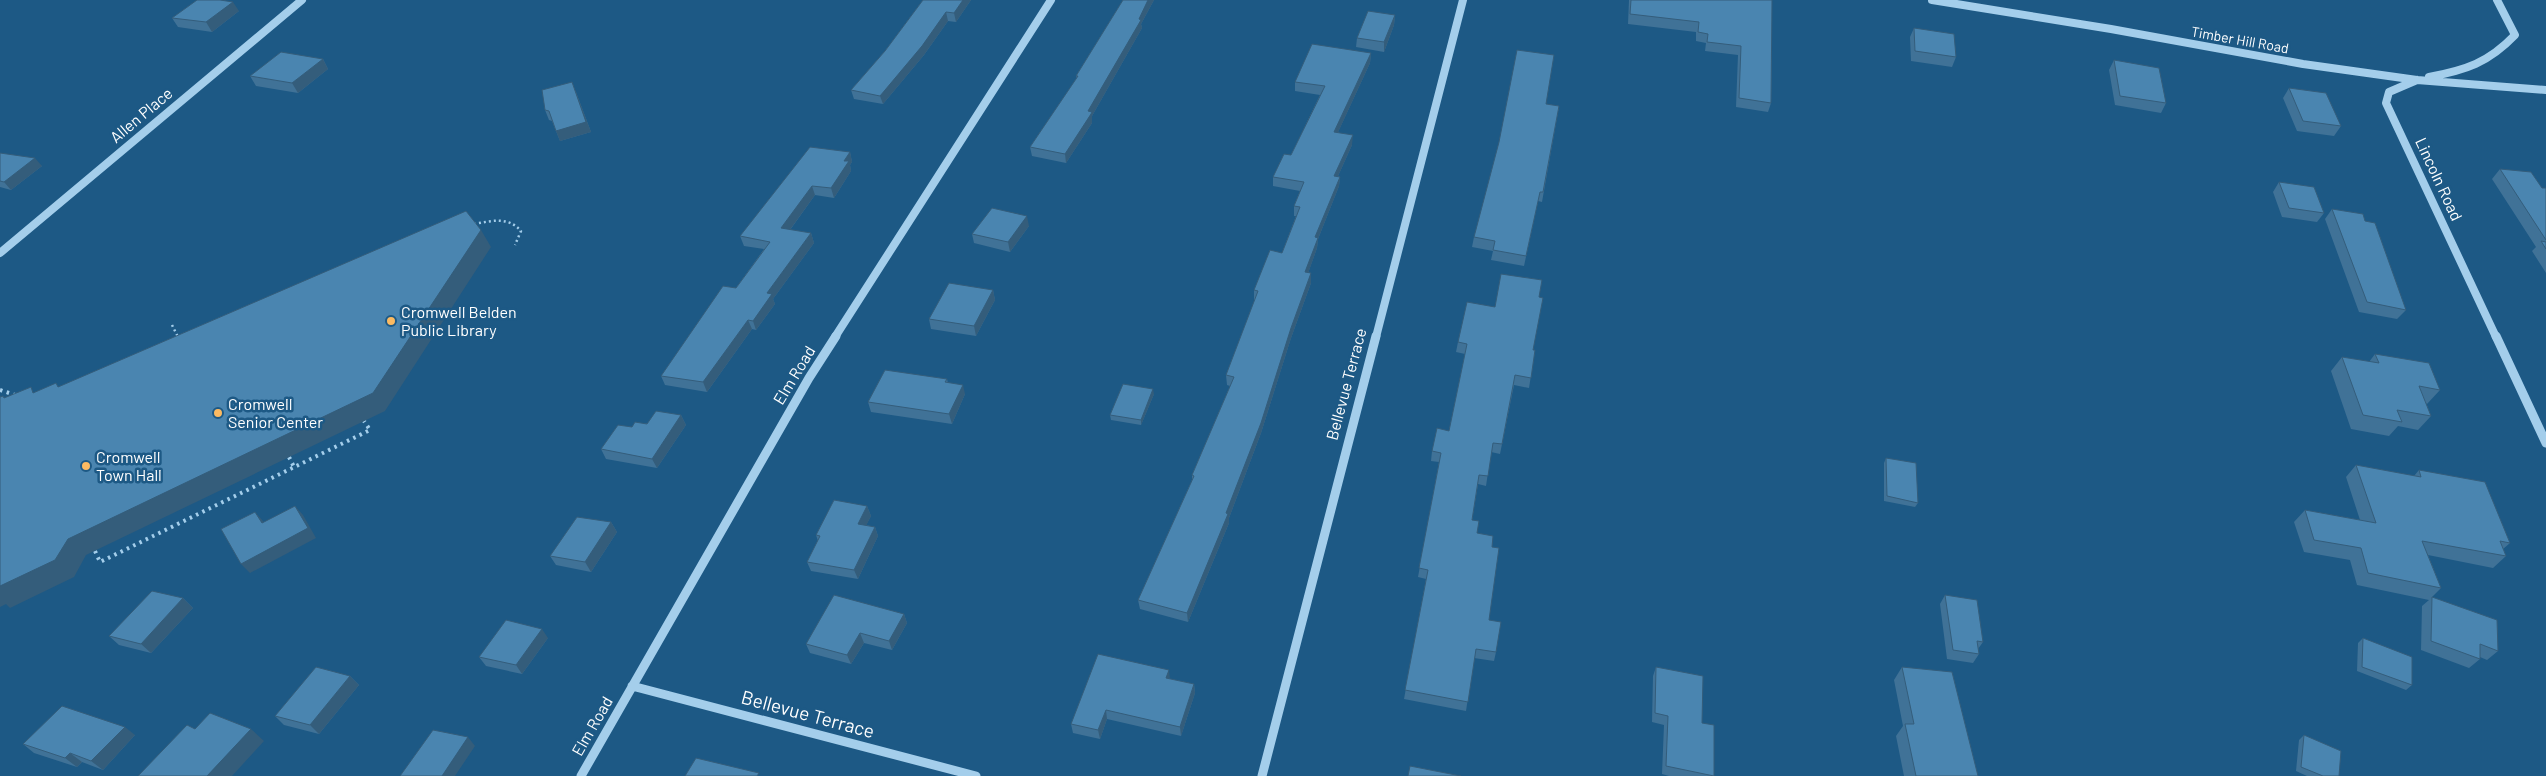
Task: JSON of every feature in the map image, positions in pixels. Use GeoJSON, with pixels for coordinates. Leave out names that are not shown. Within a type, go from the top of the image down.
{"type":"FeatureCollection","features":[{"type":"Feature","properties":{"kind":"street","name":"Allen Place"},"geometry":{"type":"LineString","coordinates":[[0,253],[302,0]]}},
{"type":"Feature","properties":{"kind":"street","name":"Elm Road"},"geometry":{"type":"LineString","coordinates":[[581,776],[810,378],[1051,0]]}},
{"type":"Feature","properties":{"kind":"street","name":"Bellevue Terrace"},"geometry":{"type":"LineString","coordinates":[[1262,776],[1462,0]]}},
{"type":"Feature","properties":{"kind":"street","name":"Timber Hill Road"},"geometry":{"type":"LineString","coordinates":[[1932,0],[2111,29],[2303,64],[2418,80],[2546,90]]}},
{"type":"Feature","properties":{"kind":"street","name":"Lincoln Road"},"geometry":{"type":"LineString","coordinates":[[2498,0],[2515,36],[2498,55],[2471,69],[2418,80],[2388,92],[2386,103],[2546,443]]}},
{"type":"Feature","properties":{"kind":"street","name":"Bellevue Terrace"},"geometry":{"type":"LineString","coordinates":[[632,686],[976,776]]}},
{"type":"Feature","properties":{"kind":"path"},"geometry":{"type":"LineString","coordinates":[[465,227],[482,222],[509,221],[519,226],[520,231],[515,245]]}},
{"type":"Feature","properties":{"kind":"path"},"geometry":{"type":"LineString","coordinates":[[172,325],[182,346]]}},
{"type":"Feature","properties":{"kind":"path"},"geometry":{"type":"LineString","coordinates":[[170,341],[187,334]]}},
{"type":"Feature","properties":{"kind":"path"},"geometry":{"type":"LineString","coordinates":[[0,390],[20,396]]}},
{"type":"Feature","properties":{"kind":"path"},"geometry":{"type":"LineString","coordinates":[[95,551],[100,562],[370,430],[364,421]]}},
{"type":"Feature","properties":{"kind":"path"},"geometry":{"type":"LineString","coordinates":[[289,458],[294,467]]}},
{"type":"Feature","properties":{"kind":"building"},"geometry":{"type":"Polygon","coordinates":[[[197,0],[233,2],[206,22],[172,18],[197,0]]]}},
{"type":"Feature","properties":{"kind":"building"},"geometry":{"type":"Polygon","coordinates":[[[923,0],[963,0],[954,13],[946,12],[922,46],[880,96],[851,90],[885,51],[923,0]]]}},
{"type":"Feature","properties":{"kind":"building"},"geometry":{"type":"Polygon","coordinates":[[[1123,0],[1148,0],[1139,19],[1141,20],[1088,111],[1092,112],[1091,114],[1065,154],[1030,147],[1078,76],[1076,76],[1123,0]]]}},
{"type":"Feature","properties":{"kind":"building"},"geometry":{"type":"Polygon","coordinates":[[[1631,0],[1772,0],[1771,103],[1739,98],[1741,46],[1707,42],[1708,34],[1698,32],[1699,22],[1630,14],[1631,0]]]}},
{"type":"Feature","properties":{"kind":"building"},"geometry":{"type":"Polygon","coordinates":[[[1368,11],[1395,15],[1384,42],[1357,38],[1368,11]]]}},
{"type":"Feature","properties":{"kind":"building"},"geometry":{"type":"Polygon","coordinates":[[[1914,28],[1954,34],[1956,57],[1915,51],[1914,28]]]}},
{"type":"Feature","properties":{"kind":"building"},"geometry":{"type":"Polygon","coordinates":[[[1312,44],[1371,53],[1334,132],[1353,135],[1334,176],[1340,177],[1315,237],[1318,238],[1305,272],[1311,273],[1291,328],[1261,423],[1226,513],[1228,514],[1187,613],[1138,600],[1194,476],[1192,475],[1234,377],[1226,375],[1258,291],[1254,290],[1270,250],[1282,253],[1300,207],[1294,206],[1304,182],[1273,177],[1284,154],[1291,155],[1325,86],[1295,82],[1312,44]]]}},
{"type":"Feature","properties":{"kind":"building"},"geometry":{"type":"Polygon","coordinates":[[[1517,50],[1554,55],[1546,104],[1559,106],[1543,192],[1540,192],[1526,256],[1493,250],[1495,241],[1474,237],[1499,142],[1517,50]]]}},
{"type":"Feature","properties":{"kind":"building"},"geometry":{"type":"Polygon","coordinates":[[[281,52],[323,59],[292,83],[250,76],[281,52]]]}},
{"type":"Feature","properties":{"kind":"building"},"geometry":{"type":"Polygon","coordinates":[[[2114,60],[2159,68],[2166,103],[2120,96],[2114,60]]]}},
{"type":"Feature","properties":{"kind":"building"},"geometry":{"type":"Polygon","coordinates":[[[572,82],[586,122],[556,131],[549,111],[545,110],[542,90],[572,82]]]}},
{"type":"Feature","properties":{"kind":"building"},"geometry":{"type":"Polygon","coordinates":[[[2289,88],[2326,93],[2341,126],[2303,121],[2289,88]]]}},
{"type":"Feature","properties":{"kind":"building"},"geometry":{"type":"Polygon","coordinates":[[[810,147],[850,152],[844,161],[849,161],[831,188],[812,186],[781,228],[811,233],[767,293],[772,294],[753,321],[748,320],[703,382],[661,376],[723,286],[736,288],[770,242],[740,236],[810,147]]]}},
{"type":"Feature","properties":{"kind":"building"},"geometry":{"type":"Polygon","coordinates":[[[0,153],[35,158],[4,182],[0,181],[0,153]]]}},
{"type":"Feature","properties":{"kind":"building"},"geometry":{"type":"Polygon","coordinates":[[[2500,169],[2531,172],[2542,188],[2546,188],[2546,240],[2500,169]]]}},
{"type":"Feature","properties":{"kind":"building"},"geometry":{"type":"Polygon","coordinates":[[[2279,182],[2314,187],[2324,213],[2289,208],[2279,182]]]}},
{"type":"Feature","properties":{"kind":"building"},"geometry":{"type":"Polygon","coordinates":[[[992,208],[1027,216],[1008,242],[972,234],[992,208]]]}},
{"type":"Feature","properties":{"kind":"building"},"geometry":{"type":"Polygon","coordinates":[[[2332,209],[2363,214],[2365,221],[2375,223],[2406,310],[2367,302],[2332,209]]]}},
{"type":"Feature","properties":{"kind":"building"},"geometry":{"type":"Polygon","coordinates":[[[466,211],[481,230],[373,393],[68,539],[55,560],[0,586],[0,397],[3,396],[4,398],[31,387],[33,393],[56,383],[58,387],[466,211]]]}},
{"type":"Feature","properties":{"kind":"building"},"geometry":{"type":"Polygon","coordinates":[[[2541,241],[2546,242],[2546,249],[2541,241]]]}},
{"type":"Feature","properties":{"kind":"building"},"geometry":{"type":"Polygon","coordinates":[[[1501,274],[1542,280],[1539,297],[1543,298],[1533,350],[1535,350],[1531,378],[1515,375],[1502,444],[1493,443],[1488,476],[1479,475],[1472,520],[1479,521],[1477,533],[1493,536],[1492,547],[1499,548],[1489,620],[1501,622],[1496,652],[1476,649],[1468,702],[1405,690],[1428,570],[1419,568],[1441,453],[1432,451],[1437,428],[1449,431],[1467,344],[1458,342],[1467,302],[1495,307],[1501,274]]]}},
{"type":"Feature","properties":{"kind":"building"},"geometry":{"type":"Polygon","coordinates":[[[949,283],[993,290],[974,326],[929,319],[949,283]]]}},
{"type":"Feature","properties":{"kind":"building"},"geometry":{"type":"Polygon","coordinates":[[[2375,354],[2429,363],[2440,390],[2419,386],[2431,416],[2397,410],[2402,422],[2363,415],[2342,357],[2379,363],[2375,354]]]}},
{"type":"Feature","properties":{"kind":"building"},"geometry":{"type":"Polygon","coordinates":[[[885,370],[947,379],[945,382],[963,385],[949,414],[868,402],[885,370]]]}},
{"type":"Feature","properties":{"kind":"building"},"geometry":{"type":"Polygon","coordinates":[[[1123,384],[1153,389],[1141,420],[1110,415],[1123,384]]]}},
{"type":"Feature","properties":{"kind":"building"},"geometry":{"type":"Polygon","coordinates":[[[656,411],[681,415],[652,459],[601,449],[618,425],[632,427],[635,422],[647,424],[656,411]]]}},
{"type":"Feature","properties":{"kind":"building"},"geometry":{"type":"Polygon","coordinates":[[[1886,458],[1916,463],[1918,503],[1887,496],[1886,458]]]}},
{"type":"Feature","properties":{"kind":"building"},"geometry":{"type":"Polygon","coordinates":[[[2356,465],[2421,477],[2419,470],[2485,482],[2510,543],[2500,541],[2506,556],[2422,541],[2441,588],[2368,573],[2361,548],[2314,540],[2305,510],[2376,523],[2356,465]]]}},
{"type":"Feature","properties":{"kind":"building"},"geometry":{"type":"Polygon","coordinates":[[[834,500],[867,506],[858,524],[875,527],[854,570],[807,562],[820,536],[816,535],[834,500]]]}},
{"type":"Feature","properties":{"kind":"building"},"geometry":{"type":"Polygon","coordinates":[[[295,506],[308,528],[241,564],[221,529],[255,512],[262,523],[295,506]]]}},
{"type":"Feature","properties":{"kind":"building"},"geometry":{"type":"Polygon","coordinates":[[[577,517],[611,522],[585,562],[550,556],[577,517]]]}},
{"type":"Feature","properties":{"kind":"building"},"geometry":{"type":"Polygon","coordinates":[[[152,591],[183,598],[141,644],[109,636],[152,591]]]}},
{"type":"Feature","properties":{"kind":"building"},"geometry":{"type":"Polygon","coordinates":[[[834,595],[904,614],[889,641],[860,633],[847,655],[806,644],[834,595]]]}},
{"type":"Feature","properties":{"kind":"building"},"geometry":{"type":"Polygon","coordinates":[[[1945,595],[1977,600],[1983,642],[1977,641],[1979,654],[1953,650],[1945,595]]]}},
{"type":"Feature","properties":{"kind":"building"},"geometry":{"type":"Polygon","coordinates":[[[2432,597],[2497,620],[2498,651],[2480,644],[2480,659],[2431,641],[2432,597]]]}},
{"type":"Feature","properties":{"kind":"building"},"geometry":{"type":"Polygon","coordinates":[[[506,620],[542,629],[516,665],[479,657],[506,620]]]}},
{"type":"Feature","properties":{"kind":"building"},"geometry":{"type":"Polygon","coordinates":[[[2363,638],[2412,657],[2412,685],[2362,667],[2363,638]]]}},
{"type":"Feature","properties":{"kind":"building"},"geometry":{"type":"Polygon","coordinates":[[[1098,654],[1169,670],[1166,678],[1194,684],[1180,727],[1106,710],[1098,730],[1071,724],[1098,654]]]}},
{"type":"Feature","properties":{"kind":"building"},"geometry":{"type":"Polygon","coordinates":[[[316,667],[350,676],[310,725],[275,716],[316,667]]]}},
{"type":"Feature","properties":{"kind":"building"},"geometry":{"type":"Polygon","coordinates":[[[1656,667],[1703,676],[1702,723],[1714,725],[1714,776],[1666,766],[1668,716],[1655,713],[1656,667]]]}},
{"type":"Feature","properties":{"kind":"building"},"geometry":{"type":"Polygon","coordinates":[[[1902,667],[1952,672],[1978,776],[1916,776],[1905,724],[1914,724],[1902,667]]]}},
{"type":"Feature","properties":{"kind":"building"},"geometry":{"type":"Polygon","coordinates":[[[62,706],[125,727],[91,761],[70,753],[65,758],[23,744],[62,706]]]}},
{"type":"Feature","properties":{"kind":"building"},"geometry":{"type":"Polygon","coordinates":[[[210,713],[251,729],[207,776],[138,776],[187,725],[195,729],[210,713]]]}},
{"type":"Feature","properties":{"kind":"building"},"geometry":{"type":"Polygon","coordinates":[[[433,730],[468,737],[442,776],[400,776],[433,730]]]}},
{"type":"Feature","properties":{"kind":"building"},"geometry":{"type":"Polygon","coordinates":[[[2304,735],[2341,751],[2339,776],[2323,776],[2301,767],[2304,735]]]}},
{"type":"Feature","properties":{"kind":"building"},"geometry":{"type":"Polygon","coordinates":[[[696,758],[759,773],[757,776],[685,776],[696,758]]]}},
{"type":"Feature","properties":{"kind":"building"},"geometry":{"type":"Polygon","coordinates":[[[1410,766],[1461,776],[1408,776],[1410,766]]]}},
{"type":"Feature","properties":{"kind":"place","name":"Cromwell Belden Public Library"},"geometry":{"type":"Point","coordinates":[391,321]}},
{"type":"Feature","properties":{"kind":"place","name":"Cromwell Senior Center"},"geometry":{"type":"Point","coordinates":[218,413]}},
{"type":"Feature","properties":{"kind":"place","name":"Cromwell Town Hall"},"geometry":{"type":"Point","coordinates":[86,466]}}]}
